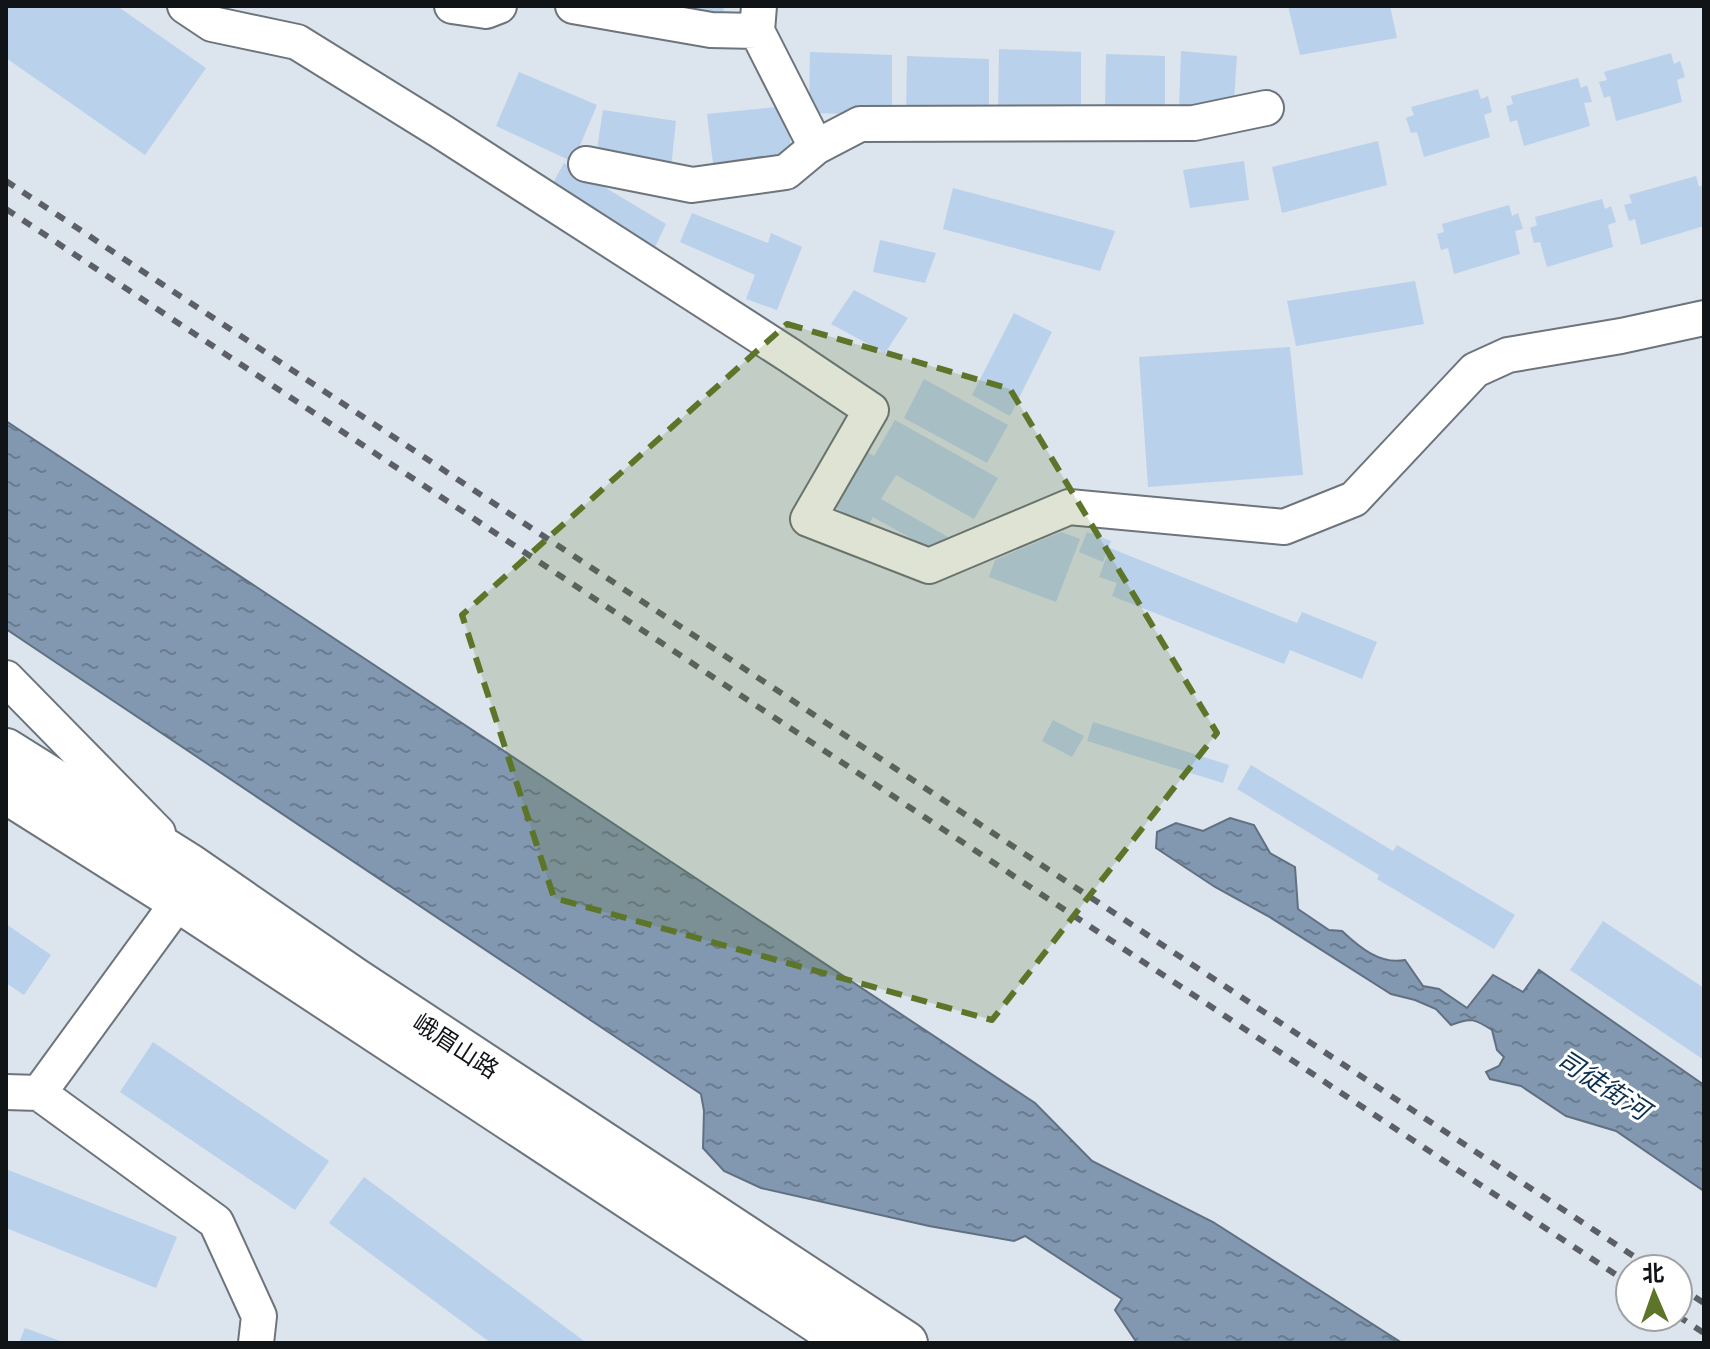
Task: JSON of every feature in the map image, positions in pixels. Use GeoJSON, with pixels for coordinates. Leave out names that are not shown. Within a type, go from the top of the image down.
{"type":"FeatureCollection","features":[{"type":"Feature","properties":{"kind":"street"},"geometry":{"type":"LineString","coordinates":[[185,6],[212,24],[297,42],[439,130],[871,410],[808,519],[929,566],[1069,507],[1284,527],[1354,499],[1475,370],[1508,355],[1704,318]]}},
{"type":"Feature","properties":{"kind":"street"},"geometry":{"type":"LineString","coordinates":[[452,6],[486,11],[499,6]]}},
{"type":"Feature","properties":{"kind":"street"},"geometry":{"type":"LineString","coordinates":[[573,6],[711,30],[758,19],[816,147]]}},
{"type":"Feature","properties":{"kind":"street"},"geometry":{"type":"LineString","coordinates":[[586,164],[692,185],[786,172],[816,147],[860,124],[1194,123],[1266,108]]}},
{"type":"Feature","properties":{"kind":"street"},"geometry":{"type":"LineString","coordinates":[[6,678],[184,883],[22,1092],[216,1222],[259,1316],[256,1343]]}},
{"type":"Feature","properties":{"kind":"street","name":"峨眉山路"},"geometry":{"type":"LineString","coordinates":[[6,750],[184,883],[850,1343]]}},
{"type":"Feature","properties":{"kind":"street","name":"峨眉山路"},"geometry":{"type":"LineString","coordinates":[[6,792],[184,883],[367,988],[906,1343]]}},
{"type":"Feature","properties":{"kind":"highlighted area"},"geometry":{"type":"Polygon","coordinates":[[[787,324],[1010,389],[1217,733],[992,1020],[554,898],[462,615],[787,324]]]}},
{"type":"Feature","properties":{"kind":"water"},"geometry":{"type":"Polygon","coordinates":[[[6,421],[1035,1103],[1092,1161],[1213,1222],[1402,1343],[1137,1343],[1115,1310],[1122,1299],[1025,1236],[1014,1241],[929,1226],[761,1188],[724,1171],[703,1148],[701,1094],[6,629],[6,421]]]}},
{"type":"Feature","properties":{"kind":"water","name":"司徒街河"},"geometry":{"type":"Polygon","coordinates":[[[1230,818],[1254,825],[1270,853],[1295,867],[1298,909],[1329,930],[1342,931],[1363,949],[1379,957],[1405,960],[1423,986],[1439,989],[1467,1008],[1493,975],[1523,992],[1539,970],[1704,1085],[1704,1191],[1616,1131],[1566,1116],[1521,1086],[1490,1079],[1486,1072],[1499,1066],[1504,1057],[1497,1050],[1492,1030],[1486,1026],[1468,1020],[1451,1025],[1436,1009],[1391,994],[1156,848],[1157,832],[1176,823],[1203,831],[1230,818]]]}},
{"type":"Feature","properties":{"kind":"building"},"geometry":{"type":"Polygon","coordinates":[[[6,6],[117,6],[206,68],[145,155],[6,58],[6,6]]]}},
{"type":"Feature","properties":{"kind":"building"},"geometry":{"type":"Polygon","coordinates":[[[655,6],[724,6],[722,22],[655,6]]]}},
{"type":"Feature","properties":{"kind":"building"},"geometry":{"type":"Polygon","coordinates":[[[1288,6],[1390,6],[1397,38],[1300,55],[1288,6]]]}},
{"type":"Feature","properties":{"kind":"building"},"geometry":{"type":"Polygon","coordinates":[[[999,49],[1081,52],[1081,113],[998,110],[999,49]]]}},
{"type":"Feature","properties":{"kind":"building"},"geometry":{"type":"Polygon","coordinates":[[[1181,51],[1237,56],[1233,114],[1179,107],[1181,51]]]}},
{"type":"Feature","properties":{"kind":"building"},"geometry":{"type":"Polygon","coordinates":[[[810,52],[892,55],[892,115],[809,113],[810,52]]]}},
{"type":"Feature","properties":{"kind":"building"},"geometry":{"type":"Polygon","coordinates":[[[1671,53],[1674,64],[1680,61],[1685,77],[1677,80],[1682,102],[1616,121],[1610,96],[1604,98],[1599,82],[1607,80],[1604,72],[1671,53]]]}},
{"type":"Feature","properties":{"kind":"building"},"geometry":{"type":"Polygon","coordinates":[[[1106,54],[1165,56],[1165,111],[1105,107],[1106,54]]]}},
{"type":"Feature","properties":{"kind":"building"},"geometry":{"type":"Polygon","coordinates":[[[907,56],[989,59],[989,119],[906,117],[907,56]]]}},
{"type":"Feature","properties":{"kind":"building"},"geometry":{"type":"Polygon","coordinates":[[[519,72],[597,105],[573,162],[496,126],[519,72]]]}},
{"type":"Feature","properties":{"kind":"building"},"geometry":{"type":"Polygon","coordinates":[[[1578,78],[1581,88],[1587,85],[1592,102],[1584,103],[1590,126],[1524,146],[1517,120],[1510,122],[1506,106],[1513,104],[1511,96],[1578,78]]]}},
{"type":"Feature","properties":{"kind":"building"},"geometry":{"type":"Polygon","coordinates":[[[1478,89],[1481,99],[1488,96],[1492,112],[1484,115],[1490,137],[1424,157],[1417,132],[1411,133],[1406,118],[1414,115],[1411,107],[1478,89]]]}},
{"type":"Feature","properties":{"kind":"building"},"geometry":{"type":"Polygon","coordinates":[[[786,106],[793,164],[714,172],[707,114],[786,106]]]}},
{"type":"Feature","properties":{"kind":"building"},"geometry":{"type":"Polygon","coordinates":[[[603,110],[676,121],[670,177],[595,162],[603,110]]]}},
{"type":"Feature","properties":{"kind":"building"},"geometry":{"type":"Polygon","coordinates":[[[1378,141],[1387,185],[1282,213],[1272,167],[1378,141]]]}},
{"type":"Feature","properties":{"kind":"building"},"geometry":{"type":"Polygon","coordinates":[[[1244,161],[1249,200],[1190,208],[1183,170],[1244,161]]]}},
{"type":"Feature","properties":{"kind":"building"},"geometry":{"type":"Polygon","coordinates":[[[564,163],[666,224],[653,251],[549,190],[564,163]]]}},
{"type":"Feature","properties":{"kind":"building"},"geometry":{"type":"Polygon","coordinates":[[[1696,176],[1699,187],[1704,184],[1704,226],[1641,245],[1635,219],[1629,221],[1624,205],[1632,203],[1629,195],[1696,176]]]}},
{"type":"Feature","properties":{"kind":"building"},"geometry":{"type":"Polygon","coordinates":[[[953,188],[1115,231],[1100,271],[943,229],[953,188]]]}},
{"type":"Feature","properties":{"kind":"building"},"geometry":{"type":"Polygon","coordinates":[[[1602,199],[1605,209],[1611,206],[1616,222],[1608,225],[1613,247],[1547,267],[1540,242],[1534,243],[1530,228],[1537,225],[1535,217],[1602,199]]]}},
{"type":"Feature","properties":{"kind":"building"},"geometry":{"type":"Polygon","coordinates":[[[1509,205],[1512,216],[1518,213],[1523,229],[1515,231],[1520,254],[1454,274],[1448,248],[1441,250],[1437,234],[1444,232],[1442,224],[1509,205]]]}},
{"type":"Feature","properties":{"kind":"building"},"geometry":{"type":"Polygon","coordinates":[[[692,213],[768,243],[771,233],[802,247],[777,310],[746,299],[755,275],[680,242],[692,213]]]}},
{"type":"Feature","properties":{"kind":"building"},"geometry":{"type":"Polygon","coordinates":[[[880,240],[936,253],[925,283],[873,272],[880,240]]]}},
{"type":"Feature","properties":{"kind":"building"},"geometry":{"type":"Polygon","coordinates":[[[1415,281],[1424,324],[1296,346],[1287,301],[1415,281]]]}},
{"type":"Feature","properties":{"kind":"building"},"geometry":{"type":"Polygon","coordinates":[[[854,290],[908,318],[885,353],[831,324],[854,290]]]}},
{"type":"Feature","properties":{"kind":"building"},"geometry":{"type":"Polygon","coordinates":[[[1014,313],[1052,332],[1010,416],[972,395],[1014,313]]]}},
{"type":"Feature","properties":{"kind":"building"},"geometry":{"type":"Polygon","coordinates":[[[1290,347],[1303,475],[1148,487],[1139,357],[1290,347]]]}},
{"type":"Feature","properties":{"kind":"building"},"geometry":{"type":"Polygon","coordinates":[[[924,379],[1008,425],[987,463],[904,418],[924,379]]]}},
{"type":"Feature","properties":{"kind":"building"},"geometry":{"type":"Polygon","coordinates":[[[895,420],[998,478],[974,519],[896,475],[881,499],[948,537],[930,549],[873,517],[868,526],[834,507],[866,451],[874,456],[895,420]]]}},
{"type":"Feature","properties":{"kind":"building"},"geometry":{"type":"Polygon","coordinates":[[[1061,532],[1080,539],[1056,602],[989,577],[995,560],[1061,532]]]}},
{"type":"Feature","properties":{"kind":"building"},"geometry":{"type":"Polygon","coordinates":[[[1087,532],[1111,541],[1103,562],[1079,552],[1087,532]]]}},
{"type":"Feature","properties":{"kind":"building"},"geometry":{"type":"Polygon","coordinates":[[[1110,548],[1297,623],[1302,612],[1377,642],[1362,679],[1290,650],[1284,664],[1112,596],[1117,583],[1099,577],[1110,548]]]}},
{"type":"Feature","properties":{"kind":"building"},"geometry":{"type":"Polygon","coordinates":[[[1053,720],[1084,736],[1072,757],[1042,741],[1053,720]]]}},
{"type":"Feature","properties":{"kind":"building"},"geometry":{"type":"Polygon","coordinates":[[[1093,722],[1229,765],[1223,783],[1087,741],[1093,722]]]}},
{"type":"Feature","properties":{"kind":"building"},"geometry":{"type":"Polygon","coordinates":[[[1251,765],[1393,851],[1397,845],[1515,915],[1494,949],[1377,879],[1379,875],[1237,789],[1251,765]]]}},
{"type":"Feature","properties":{"kind":"building"},"geometry":{"type":"Polygon","coordinates":[[[1603,921],[1704,988],[1704,1060],[1570,970],[1603,921]]]}},
{"type":"Feature","properties":{"kind":"building"},"geometry":{"type":"Polygon","coordinates":[[[6,924],[51,955],[24,995],[6,983],[6,924]]]}},
{"type":"Feature","properties":{"kind":"building"},"geometry":{"type":"Polygon","coordinates":[[[153,1042],[329,1161],[295,1210],[120,1092],[153,1042]]]}},
{"type":"Feature","properties":{"kind":"building"},"geometry":{"type":"Polygon","coordinates":[[[6,1169],[177,1237],[156,1288],[6,1228],[6,1169]]]}},
{"type":"Feature","properties":{"kind":"building"},"geometry":{"type":"Polygon","coordinates":[[[364,1177],[584,1341],[491,1343],[329,1223],[364,1177]]]}},
{"type":"Feature","properties":{"kind":"building"},"geometry":{"type":"Polygon","coordinates":[[[25,1328],[66,1343],[19,1343],[25,1328]]]}},
{"type":"Feature","properties":{"kind":"railway"},"geometry":{"type":"LineString","coordinates":[[6,181],[1629,1253]]}},
{"type":"Feature","properties":{"kind":"railway"},"geometry":{"type":"LineString","coordinates":[[6,209],[1614,1273]]}},
{"type":"Feature","properties":{"kind":"railway"},"geometry":{"type":"LineString","coordinates":[[1694,1296],[1704,1303]]}},
{"type":"Feature","properties":{"kind":"railway"},"geometry":{"type":"LineString","coordinates":[[1694,1326],[1704,1333]]}}]}
